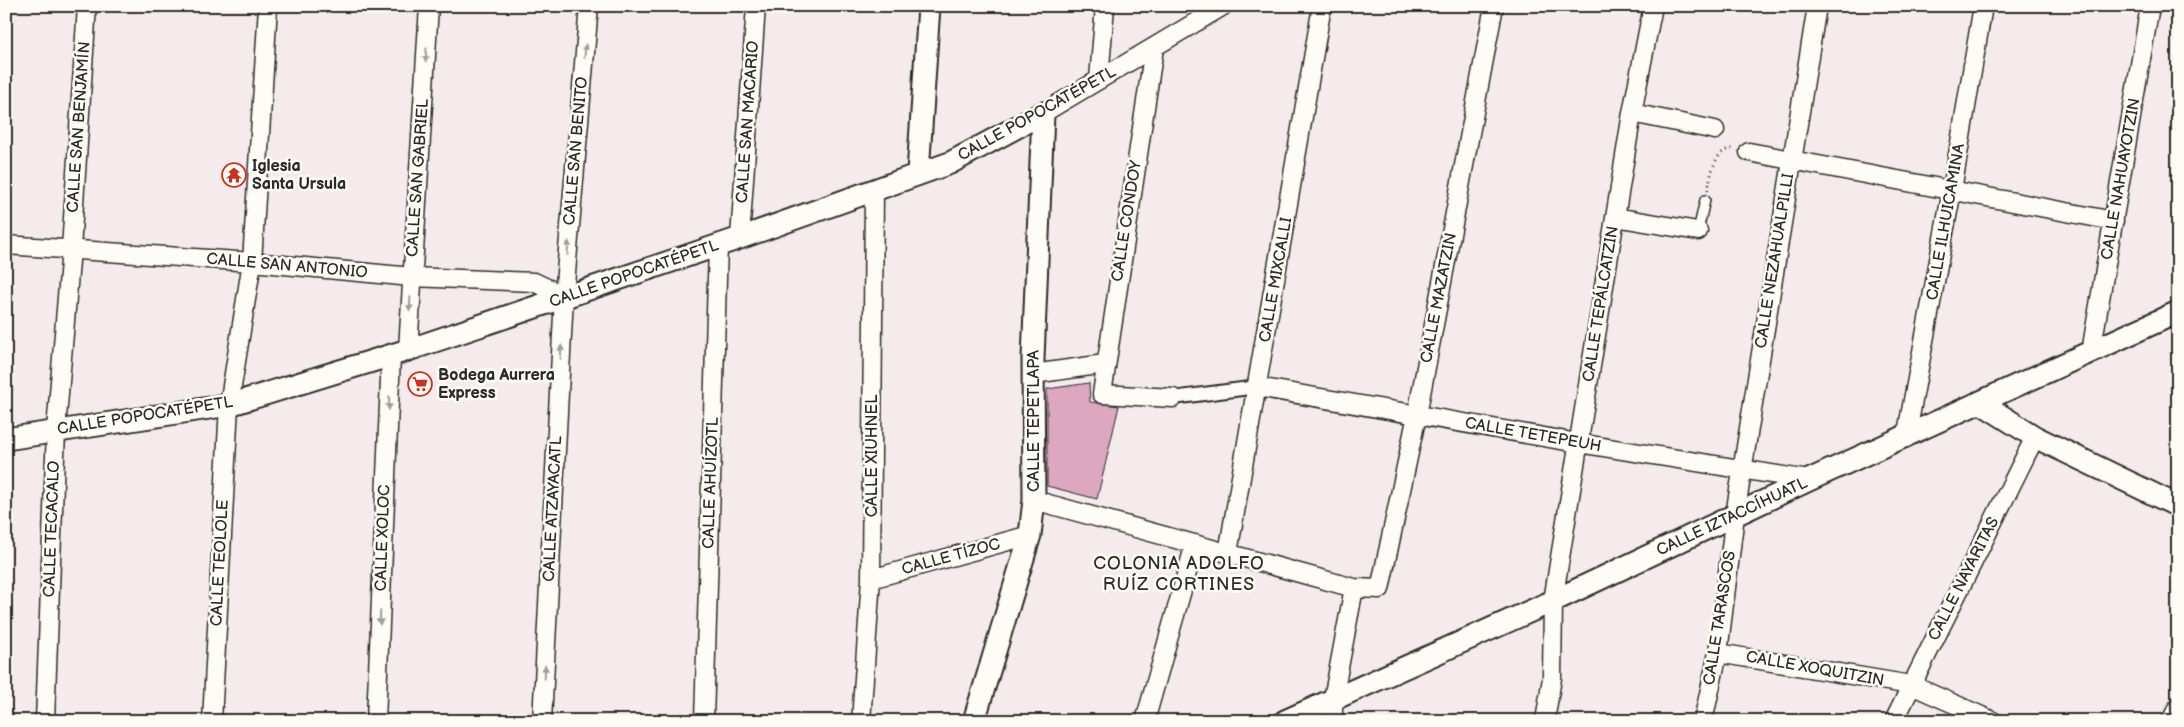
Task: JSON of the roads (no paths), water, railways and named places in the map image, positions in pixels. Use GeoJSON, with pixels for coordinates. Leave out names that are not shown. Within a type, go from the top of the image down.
{"type":"FeatureCollection","features":[{"type":"Feature","properties":{"kind":"street","name":"CALLE SAN BENJAMÍN"},"geometry":{"type":"LineString","coordinates":[[71,249],[87,6]]}},
{"type":"Feature","properties":{"kind":"street","name":"CALLE TEOLOLE"},"geometry":{"type":"LineString","coordinates":[[212,721],[229,405],[252,262],[268,6]]}},
{"type":"Feature","properties":{"kind":"street","name":"CALLE SAN GABRIEL"},"geometry":{"type":"LineString","coordinates":[[399,352],[412,277],[430,6]]}},
{"type":"Feature","properties":{"kind":"street","name":"CALLE SAN BENITO"},"geometry":{"type":"LineString","coordinates":[[564,296],[588,6]]}},
{"type":"Feature","properties":{"kind":"street","name":"CALLE SAN MACARIO"},"geometry":{"type":"LineString","coordinates":[[740,238],[756,6]]}},
{"type":"Feature","properties":{"kind":"street"},"geometry":{"type":"LineString","coordinates":[[918,173],[929,6]]}},
{"type":"Feature","properties":{"kind":"street"},"geometry":{"type":"LineString","coordinates":[[1099,80],[1105,6]]}},
{"type":"Feature","properties":{"kind":"street","name":"CALLE POPOCATÉPETL"},"geometry":{"type":"LineString","coordinates":[[6,439],[229,405],[399,352],[874,191],[918,173],[950,163],[1043,113],[1224,6]]}},
{"type":"Feature","properties":{"kind":"street","name":"CALLE MIXCALLI"},"geometry":{"type":"LineString","coordinates":[[1228,553],[1322,6]]}},
{"type":"Feature","properties":{"kind":"street","name":"CALLE MAZATZIN"},"geometry":{"type":"LineString","coordinates":[[1354,588],[1380,590],[1417,415],[1494,6]]}},
{"type":"Feature","properties":{"kind":"street","name":"CALLE TEPÁLCATZIN"},"geometry":{"type":"LineString","coordinates":[[1545,721],[1552,678],[1553,601],[1632,113],[1652,6]]}},
{"type":"Feature","properties":{"kind":"street","name":"CALLE NEZAHUALPILLI"},"geometry":{"type":"LineString","coordinates":[[1735,515],[1816,6]]}},
{"type":"Feature","properties":{"kind":"street","name":"CALLE ILHUICAMINA"},"geometry":{"type":"LineString","coordinates":[[1906,438],[1952,190],[1983,6]]}},
{"type":"Feature","properties":{"kind":"street","name":"CALLE NAHUAYOTZIN"},"geometry":{"type":"LineString","coordinates":[[2091,352],[2150,6]]}},
{"type":"Feature","properties":{"kind":"street","name":"CALLE CONDOY"},"geometry":{"type":"LineString","coordinates":[[1154,48],[1102,394],[1173,398]]}},
{"type":"Feature","properties":{"kind":"street","name":"CALLE TEPETLAPA"},"geometry":{"type":"LineString","coordinates":[[974,721],[1030,535],[1034,500],[1033,374],[1043,113]]}},
{"type":"Feature","properties":{"kind":"street"},"geometry":{"type":"LineString","coordinates":[[1632,113],[1715,130]]}},
{"type":"Feature","properties":{"kind":"street"},"geometry":{"type":"LineString","coordinates":[[1749,152],[2114,221]]}},
{"type":"Feature","properties":{"kind":"street","name":"CALLE XIUHNEL"},"geometry":{"type":"LineString","coordinates":[[862,721],[871,579],[874,191]]}},
{"type":"Feature","properties":{"kind":"street"},"geometry":{"type":"LineString","coordinates":[[1615,217],[1698,231]]}},
{"type":"Feature","properties":{"kind":"street","name":"CALLE SAN ANTONIO"},"geometry":{"type":"LineString","coordinates":[[6,245],[252,262],[412,277],[534,282],[564,296]]}},
{"type":"Feature","properties":{"kind":"street","name":"CALLE AHUÍZOTL"},"geometry":{"type":"LineString","coordinates":[[704,721],[718,245]]}},
{"type":"Feature","properties":{"kind":"street","name":"CALLE TECACALO"},"geometry":{"type":"LineString","coordinates":[[45,721],[56,430],[71,249]]}},
{"type":"Feature","properties":{"kind":"street","name":"CALLE ATZAYACATL"},"geometry":{"type":"LineString","coordinates":[[542,721],[564,296]]}},
{"type":"Feature","properties":{"kind":"street","name":"CALLE IZTACCÍHUATL"},"geometry":{"type":"LineString","coordinates":[[1285,721],[1553,601],[1809,480],[1981,404],[2178,312]]}},
{"type":"Feature","properties":{"kind":"street","name":"CALLE XOLOC"},"geometry":{"type":"LineString","coordinates":[[376,721],[399,352]]}},
{"type":"Feature","properties":{"kind":"street"},"geometry":{"type":"LineString","coordinates":[[1033,374],[1105,364]]}},
{"type":"Feature","properties":{"kind":"street"},"geometry":{"type":"LineString","coordinates":[[1173,398],[1257,387]]}},
{"type":"Feature","properties":{"kind":"street","name":"CALLE TETEPEUH"},"geometry":{"type":"LineString","coordinates":[[1257,387],[1578,443],[1809,480]]}},
{"type":"Feature","properties":{"kind":"street"},"geometry":{"type":"LineString","coordinates":[[1981,404],[2035,437],[2178,506]]}},
{"type":"Feature","properties":{"kind":"street","name":"CALLE NAYARITAS"},"geometry":{"type":"LineString","coordinates":[[1894,721],[2035,437]]}},
{"type":"Feature","properties":{"kind":"street"},"geometry":{"type":"LineString","coordinates":[[1034,500],[1354,588],[1334,699],[1333,721]]}},
{"type":"Feature","properties":{"kind":"street","name":"CALLE TARASCOS"},"geometry":{"type":"LineString","coordinates":[[1703,721],[1718,652],[1735,515]]}},
{"type":"Feature","properties":{"kind":"street","name":"CALLE TÍZOC"},"geometry":{"type":"LineString","coordinates":[[871,579],[1030,535]]}},
{"type":"Feature","properties":{"kind":"street"},"geometry":{"type":"LineString","coordinates":[[1145,721],[1195,544]]}},
{"type":"Feature","properties":{"kind":"street","name":"CALLE XOQUITZIN"},"geometry":{"type":"LineString","coordinates":[[1718,652],[1911,685],[1993,721]]}},
{"type":"Feature","properties":{"kind":"street"},"geometry":{"type":"LineString","coordinates":[[2171,721],[2178,707]]}},
{"type":"Feature","properties":{"kind":"lane"},"geometry":{"type":"LineString","coordinates":[[1698,231],[1705,200]]}},
{"type":"Feature","properties":{"kind":"place","name":"Iglesia Santa Ursula"},"geometry":{"type":"Point","coordinates":[234,175]}},
{"type":"Feature","properties":{"kind":"place","name":"Bodega Aurrera Express"},"geometry":{"type":"Point","coordinates":[420,384]}},
{"type":"Feature","properties":{"kind":"district","name":"COLONIA ADOLFO RUÍZ CORTINES"},"geometry":{"type":"Point","coordinates":[1179,573]}}]}
